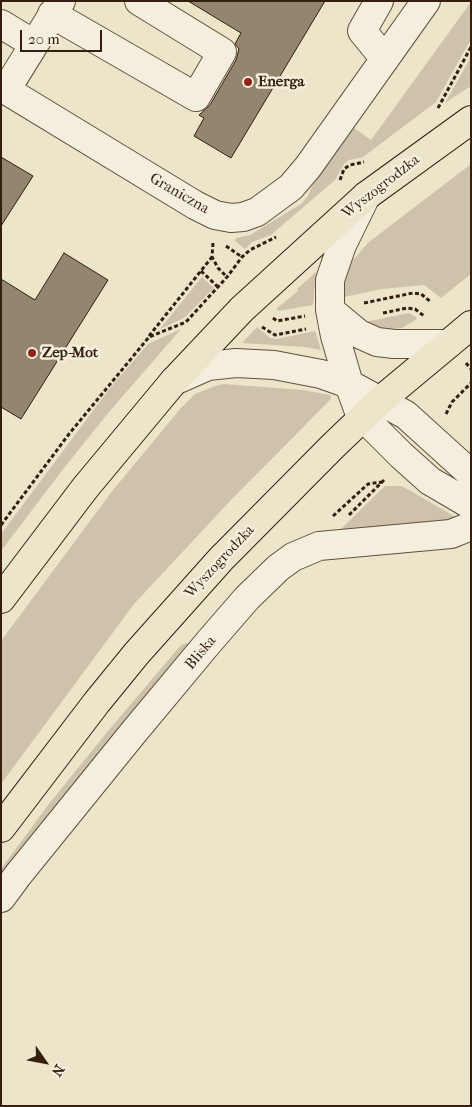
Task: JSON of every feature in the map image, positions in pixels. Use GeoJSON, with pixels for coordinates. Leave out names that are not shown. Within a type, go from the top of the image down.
{"type":"FeatureCollection","features":[{"type":"Feature","properties":{"kind":"main road","name":"Wyszogrodzka"},"geometry":{"type":"LineString","coordinates":[[1,599],[85,488],[174,381],[264,287],[366,196],[471,120]]}},
{"type":"Feature","properties":{"kind":"main road","name":"Wyszogrodzka"},"geometry":{"type":"LineString","coordinates":[[1,828],[97,702],[137,653],[221,559],[372,409],[471,325]]}},
{"type":"Feature","properties":{"kind":"street"},"geometry":{"type":"LineString","coordinates":[[3,88],[57,8],[196,97],[222,52],[139,1]]}},
{"type":"Feature","properties":{"kind":"street"},"geometry":{"type":"LineString","coordinates":[[379,1],[362,31],[385,59]]}},
{"type":"Feature","properties":{"kind":"street","name":"Graniczna"},"geometry":{"type":"LineString","coordinates":[[3,88],[195,205],[215,215],[231,218],[243,217],[257,212],[291,188],[426,1]]}},
{"type":"Feature","properties":{"kind":"street"},"geometry":{"type":"LineString","coordinates":[[1,24],[34,44]]}},
{"type":"Feature","properties":{"kind":"street"},"geometry":{"type":"LineString","coordinates":[[366,196],[336,262],[330,280],[330,310],[335,336],[349,384],[372,409],[410,464],[430,481],[471,505]]}},
{"type":"Feature","properties":{"kind":"street"},"geometry":{"type":"LineString","coordinates":[[330,310],[359,334],[377,342],[394,344],[448,344]]}},
{"type":"Feature","properties":{"kind":"street"},"geometry":{"type":"LineString","coordinates":[[174,381],[208,366],[236,363],[302,369],[349,384]]}},
{"type":"Feature","properties":{"kind":"street"},"geometry":{"type":"LineString","coordinates":[[372,409],[406,415],[471,474]]}},
{"type":"Feature","properties":{"kind":"street","name":"Bliska"},"geometry":{"type":"LineString","coordinates":[[1,898],[24,867],[208,643],[278,568],[292,557],[319,546],[451,534],[471,526]]}},
{"type":"Feature","properties":{"kind":"path"},"geometry":{"type":"LineString","coordinates":[[148,336],[186,322],[227,277],[218,268],[212,257],[213,237]]}},
{"type":"Feature","properties":{"kind":"path"},"geometry":{"type":"LineString","coordinates":[[1,525],[69,434],[212,257]]}},
{"type":"Feature","properties":{"kind":"path"},"geometry":{"type":"LineString","coordinates":[[270,316],[277,321],[413,293],[421,294],[432,302]]}},
{"type":"Feature","properties":{"kind":"path"},"geometry":{"type":"LineString","coordinates":[[428,434],[447,413],[452,402],[471,383]]}},
{"type":"Feature","properties":{"kind":"path"},"geometry":{"type":"LineString","coordinates":[[348,516],[383,481],[410,464]]}},
{"type":"Feature","properties":{"kind":"path"},"geometry":{"type":"LineString","coordinates":[[332,517],[368,484],[383,481],[403,483],[410,464]]}},
{"type":"Feature","properties":{"kind":"shaded area"},"geometry":{"type":"Polygon","coordinates":[[[471,2],[471,39],[436,102],[363,157],[349,160],[344,164],[335,180],[271,235],[252,242],[245,249],[235,241],[236,238],[250,235],[301,204],[354,128],[371,140],[471,2]]]}},
{"type":"Feature","properties":{"kind":"shaded area"},"geometry":{"type":"Polygon","coordinates":[[[471,57],[471,86],[445,103],[471,57]]]}},
{"type":"Feature","properties":{"kind":"shaded area"},"geometry":{"type":"Polygon","coordinates":[[[471,164],[471,274],[441,298],[424,285],[382,289],[344,297],[342,285],[346,271],[352,261],[369,242],[471,164]]]}},
{"type":"Feature","properties":{"kind":"shaded area"},"geometry":{"type":"Polygon","coordinates":[[[316,272],[313,305],[279,311],[276,309],[298,291],[297,289],[316,272]]]}},
{"type":"Feature","properties":{"kind":"shaded area"},"geometry":{"type":"Polygon","coordinates":[[[202,277],[214,288],[184,318],[160,329],[202,277]]]}},
{"type":"Feature","properties":{"kind":"shaded area"},"geometry":{"type":"Polygon","coordinates":[[[409,313],[417,319],[402,328],[381,330],[365,322],[409,313]]]}},
{"type":"Feature","properties":{"kind":"shaded area"},"geometry":{"type":"Polygon","coordinates":[[[257,327],[270,338],[277,339],[315,331],[321,350],[242,343],[257,327]]]}},
{"type":"Feature","properties":{"kind":"shaded area"},"geometry":{"type":"Polygon","coordinates":[[[181,329],[109,412],[1,551],[1,534],[110,388],[148,344],[181,329]]]}},
{"type":"Feature","properties":{"kind":"shaded area"},"geometry":{"type":"Polygon","coordinates":[[[224,384],[303,390],[330,395],[331,397],[134,604],[1,784],[1,641],[113,490],[181,408],[195,394],[224,384]]]}},
{"type":"Feature","properties":{"kind":"shaded area"},"geometry":{"type":"Polygon","coordinates":[[[385,486],[401,486],[411,491],[457,518],[456,522],[405,529],[341,529],[385,486]]]}},
{"type":"Feature","properties":{"kind":"shaded area"},"geometry":{"type":"Polygon","coordinates":[[[187,643],[192,647],[1,880],[1,869],[48,805],[181,645],[187,643]]]}},
{"type":"Feature","properties":{"kind":"building","name":"Energa"},"geometry":{"type":"Polygon","coordinates":[[[188,1],[325,1],[231,158],[194,136],[204,118],[199,115],[210,105],[236,60],[239,49],[235,44],[241,33],[188,1]]]}},
{"type":"Feature","properties":{"kind":"building"},"geometry":{"type":"Polygon","coordinates":[[[1,157],[33,176],[1,226],[1,157]]]}},
{"type":"Feature","properties":{"kind":"building","name":"Zep-Mot"},"geometry":{"type":"Polygon","coordinates":[[[64,253],[108,280],[21,419],[1,407],[1,279],[35,300],[64,253]]]}},
{"type":"Feature","properties":{"kind":"place","name":"Energa"},"geometry":{"type":"Point","coordinates":[248,82]}},
{"type":"Feature","properties":{"kind":"place","name":"Zep-Mot"},"geometry":{"type":"Point","coordinates":[32,353]}}]}
